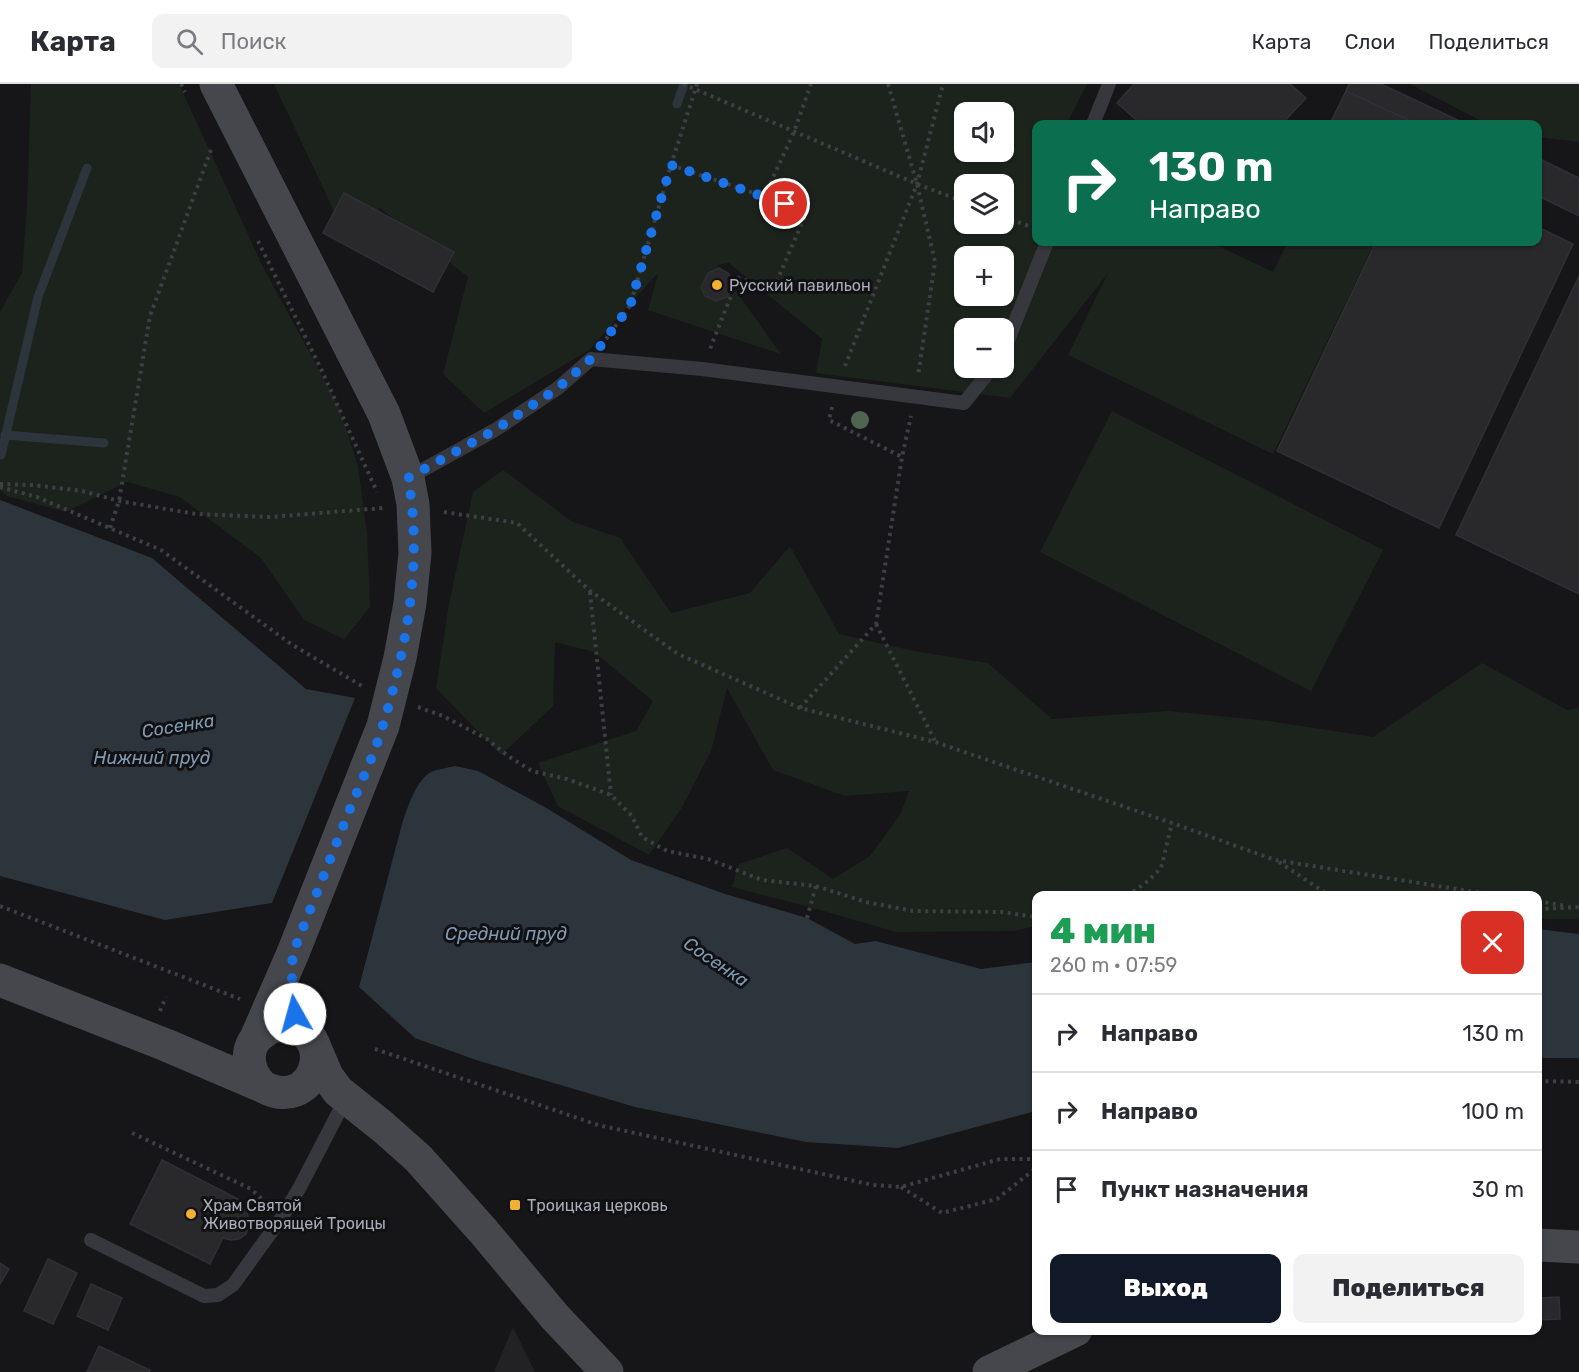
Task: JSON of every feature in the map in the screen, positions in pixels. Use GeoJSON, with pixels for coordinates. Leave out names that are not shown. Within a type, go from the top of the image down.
{"type":"FeatureCollection","features":[{"type":"Feature","properties":{"kind":"street"},"geometry":{"type":"LineString","coordinates":[[157,1041],[216,1058],[242,1053],[253,1043],[264,1031],[273,1026],[284,1025],[294,1027],[310,1041],[317,1060],[315,1071],[302,1087],[277,1089],[255,1078],[250,1069],[249,1058],[253,1043],[293,953],[383,726],[398,668],[410,603],[414,553],[413,504],[408,478],[384,414],[201,89]]}},
{"type":"Feature","properties":{"kind":"street"},"geometry":{"type":"LineString","coordinates":[[293,953],[291,974],[295,1014],[327,1076],[351,1105]]}},
{"type":"Feature","properties":{"kind":"street"},"geometry":{"type":"LineString","coordinates":[[0,980],[277,1089],[313,1092],[351,1105],[383,1127],[418,1158],[555,1317],[607,1372]]}},
{"type":"Feature","properties":{"kind":"street"},"geometry":{"type":"LineString","coordinates":[[1542,1245],[1579,1247]]}},
{"type":"Feature","properties":{"kind":"street"},"geometry":{"type":"LineString","coordinates":[[989,1372],[1067,1335]]}},
{"type":"Feature","properties":{"kind":"street"},"geometry":{"type":"LineString","coordinates":[[1031,1372],[1069,1335]]}},
{"type":"Feature","properties":{"kind":"lane"},"geometry":{"type":"LineString","coordinates":[[1095,120],[1109,84]]}},
{"type":"Feature","properties":{"kind":"lane"},"geometry":{"type":"LineString","coordinates":[[1014,325],[1045,246]]}},
{"type":"Feature","properties":{"kind":"lane"},"geometry":{"type":"LineString","coordinates":[[408,478],[495,430],[558,388],[591,359],[702,369],[964,402],[984,378]]}},
{"type":"Feature","properties":{"kind":"lane"},"geometry":{"type":"LineString","coordinates":[[91,1240],[204,1296],[218,1295],[233,1285],[282,1218],[351,1105]]}},
{"type":"Feature","properties":{"kind":"path"},"geometry":{"type":"LineString","coordinates":[[181,84],[201,89]]}},
{"type":"Feature","properties":{"kind":"path"},"geometry":{"type":"LineString","coordinates":[[683,84],[696,86],[795,132],[954,198]]}},
{"type":"Feature","properties":{"kind":"path"},"geometry":{"type":"LineString","coordinates":[[764,197],[795,132],[811,84]]}},
{"type":"Feature","properties":{"kind":"path"},"geometry":{"type":"LineString","coordinates":[[800,708],[876,624],[902,457],[915,397],[935,262],[917,184],[888,84]]}},
{"type":"Feature","properties":{"kind":"path"},"geometry":{"type":"LineString","coordinates":[[902,457],[829,420],[837,386],[917,184],[943,84]]}},
{"type":"Feature","properties":{"kind":"path"},"geometry":{"type":"LineString","coordinates":[[591,359],[630,306],[696,86]]}},
{"type":"Feature","properties":{"kind":"path"},"geometry":{"type":"LineString","coordinates":[[207,137],[217,158]]}},
{"type":"Feature","properties":{"kind":"path"},"geometry":{"type":"LineString","coordinates":[[110,528],[119,501],[150,316],[212,147]]}},
{"type":"Feature","properties":{"kind":"path"},"geometry":{"type":"LineString","coordinates":[[671,165],[807,211],[774,288],[738,278],[702,369]]}},
{"type":"Feature","properties":{"kind":"path"},"geometry":{"type":"LineString","coordinates":[[1014,221],[1032,228]]}},
{"type":"Feature","properties":{"kind":"path"},"geometry":{"type":"LineString","coordinates":[[0,486],[33,484],[82,491],[119,501],[196,514],[270,517],[385,508],[322,371],[254,232]]}},
{"type":"Feature","properties":{"kind":"path"},"geometry":{"type":"LineString","coordinates":[[0,486],[37,497],[161,550],[291,644],[371,691]]}},
{"type":"Feature","properties":{"kind":"path"},"geometry":{"type":"LineString","coordinates":[[436,510],[517,523],[590,591],[678,654],[800,708],[935,742],[1275,860],[1469,891]]}},
{"type":"Feature","properties":{"kind":"path"},"geometry":{"type":"LineString","coordinates":[[590,591],[611,795]]}},
{"type":"Feature","properties":{"kind":"path"},"geometry":{"type":"LineString","coordinates":[[876,624],[935,742]]}},
{"type":"Feature","properties":{"kind":"path"},"geometry":{"type":"LineString","coordinates":[[410,704],[443,716],[487,739],[532,771],[567,778],[611,795],[632,816],[642,837],[667,851],[708,859],[762,880],[816,886],[866,902],[913,911],[1002,912],[1032,916]]}},
{"type":"Feature","properties":{"kind":"path"},"geometry":{"type":"LineString","coordinates":[[1134,891],[1148,881],[1161,867],[1172,823]]}},
{"type":"Feature","properties":{"kind":"path"},"geometry":{"type":"LineString","coordinates":[[1275,860],[1322,891]]}},
{"type":"Feature","properties":{"kind":"path"},"geometry":{"type":"LineString","coordinates":[[807,918],[816,886]]}},
{"type":"Feature","properties":{"kind":"path"},"geometry":{"type":"LineString","coordinates":[[1542,903],[1577,907]]}},
{"type":"Feature","properties":{"kind":"path"},"geometry":{"type":"LineString","coordinates":[[0,906],[244,1000]]}},
{"type":"Feature","properties":{"kind":"path"},"geometry":{"type":"LineString","coordinates":[[1542,909],[1577,907]]}},
{"type":"Feature","properties":{"kind":"path"},"geometry":{"type":"LineString","coordinates":[[375,1049],[598,1125],[873,1185],[901,1187],[1000,1159],[1032,1159]]}},
{"type":"Feature","properties":{"kind":"path"},"geometry":{"type":"LineString","coordinates":[[1542,1081],[1579,1082]]}},
{"type":"Feature","properties":{"kind":"path"},"geometry":{"type":"LineString","coordinates":[[132,1133],[251,1189],[282,1218]]}},
{"type":"Feature","properties":{"kind":"path"},"geometry":{"type":"LineString","coordinates":[[901,1187],[942,1213],[997,1199],[1032,1171]]}},
{"type":"Feature","properties":{"kind":"shaded area"},"geometry":{"type":"Polygon","coordinates":[[[31,84],[179,84],[262,265],[339,407],[358,466],[367,534],[370,607],[344,639],[304,620],[261,558],[180,497],[127,482],[66,512],[7,496],[0,490],[0,312],[22,273],[27,206],[31,84]]]}},
{"type":"Feature","properties":{"kind":"shaded area"},"geometry":{"type":"Polygon","coordinates":[[[274,84],[1087,84],[1069,120],[1032,120],[1032,246],[1218,246],[1273,272],[1286,246],[1373,246],[1273,454],[1068,355],[1108,273],[1010,398],[816,373],[822,339],[729,263],[717,265],[781,354],[648,310],[658,275],[656,275],[589,350],[484,413],[443,374],[468,277],[380,208],[352,249],[274,84]]]}},
{"type":"Feature","properties":{"kind":"shaded area"},"geometry":{"type":"Polygon","coordinates":[[[1410,84],[1579,84],[1579,142],[1542,137],[1542,120],[1479,120],[1410,84]]]}},
{"type":"Feature","properties":{"kind":"shaded area"},"geometry":{"type":"Polygon","coordinates":[[[1112,411],[1383,550],[1311,691],[1040,552],[1112,411]]]}},
{"type":"Feature","properties":{"kind":"shaded area"},"geometry":{"type":"Polygon","coordinates":[[[503,470],[571,521],[620,538],[671,613],[750,593],[790,546],[839,634],[914,651],[988,663],[1052,719],[1169,711],[1269,721],[1373,737],[1482,663],[1567,710],[1579,708],[1579,919],[1542,919],[1542,891],[1032,891],[1032,927],[1014,931],[896,932],[732,887],[739,864],[787,848],[833,879],[870,856],[901,813],[909,791],[845,796],[773,770],[727,688],[711,751],[681,809],[649,855],[558,806],[538,763],[636,731],[653,701],[594,652],[555,642],[553,706],[501,755],[436,688],[449,604],[473,492],[503,470]]]}},
{"type":"Feature","properties":{"kind":"shaded area"},"geometry":{"type":"Polygon","coordinates":[[[513,1327],[535,1372],[494,1372],[513,1327]]]}},
{"type":"Feature","properties":{"kind":"water","name":"Нижний пруд"},"geometry":{"type":"Polygon","coordinates":[[[0,500],[152,558],[306,689],[355,698],[272,903],[165,920],[0,876],[0,500]]]}},
{"type":"Feature","properties":{"kind":"water","name":"Средний пруд"},"geometry":{"type":"Polygon","coordinates":[[[455,766],[478,771],[543,806],[631,860],[725,894],[807,918],[855,944],[876,941],[981,969],[1032,963],[1032,1112],[898,1148],[806,1142],[635,1107],[476,1060],[415,1038],[359,987],[402,824],[421,781],[436,770],[455,766]]]}},
{"type":"Feature","properties":{"kind":"water"},"geometry":{"type":"Polygon","coordinates":[[[1542,929],[1579,934],[1579,1058],[1542,1058],[1542,929]]]}},
{"type":"Feature","properties":{"kind":"building"},"geometry":{"type":"Polygon","coordinates":[[[1134,84],[1290,84],[1306,98],[1286,120],[1136,120],[1117,103],[1134,84]]]}},
{"type":"Feature","properties":{"kind":"building"},"geometry":{"type":"Polygon","coordinates":[[[1349,84],[1381,84],[1458,120],[1408,120],[1346,91],[1349,84]]]}},
{"type":"Feature","properties":{"kind":"building"},"geometry":{"type":"Polygon","coordinates":[[[1346,91],[1408,120],[1332,120],[1346,91]]]}},
{"type":"Feature","properties":{"kind":"building"},"geometry":{"type":"Polygon","coordinates":[[[1542,160],[1579,178],[1579,216],[1542,198],[1542,160]]]}},
{"type":"Feature","properties":{"kind":"building"},"geometry":{"type":"Polygon","coordinates":[[[344,193],[454,252],[433,292],[323,233],[344,193]]]}},
{"type":"Feature","properties":{"kind":"building"},"geometry":{"type":"Polygon","coordinates":[[[1542,229],[1573,244],[1439,528],[1277,451],[1374,246],[1542,246],[1542,229]]]}},
{"type":"Feature","properties":{"kind":"building","name":"Русский павильон"},"geometry":{"type":"Polygon","coordinates":[[[719,268],[729,274],[733,284],[727,297],[716,301],[705,296],[701,287],[708,273],[719,268]]]}},
{"type":"Feature","properties":{"kind":"building"},"geometry":{"type":"Polygon","coordinates":[[[1579,276],[1579,594],[1456,535],[1579,276]]]}},
{"type":"Feature","properties":{"kind":"building","name":"Храм Святой Животворящей Троицы"},"geometry":{"type":"Polygon","coordinates":[[[162,1160],[242,1201],[240,1205],[249,1218],[246,1234],[239,1239],[223,1238],[210,1264],[130,1224],[162,1160]]]}},
{"type":"Feature","properties":{"kind":"building"},"geometry":{"type":"Polygon","coordinates":[[[48,1259],[77,1273],[53,1324],[24,1311],[48,1259]]]}},
{"type":"Feature","properties":{"kind":"building"},"geometry":{"type":"Polygon","coordinates":[[[0,1263],[9,1269],[0,1284],[0,1263]]]}},
{"type":"Feature","properties":{"kind":"building"},"geometry":{"type":"Polygon","coordinates":[[[91,1284],[122,1298],[108,1330],[77,1316],[91,1284]]]}},
{"type":"Feature","properties":{"kind":"building"},"geometry":{"type":"Polygon","coordinates":[[[1559,1297],[1560,1319],[1542,1320],[1542,1298],[1559,1297]]]}},
{"type":"Feature","properties":{"kind":"building"},"geometry":{"type":"Polygon","coordinates":[[[99,1346],[150,1370],[149,1372],[87,1372],[99,1346]]]}},
{"type":"Feature","properties":{"kind":"waterway"},"geometry":{"type":"LineString","coordinates":[[677,104],[684,84]]}},
{"type":"Feature","properties":{"kind":"waterway"},"geometry":{"type":"LineString","coordinates":[[1,455],[38,297],[87,168]]}},
{"type":"Feature","properties":{"kind":"waterway"},"geometry":{"type":"LineString","coordinates":[[5,435],[104,443]]}},
{"type":"Feature","properties":{"kind":"place","name":"Русский павильон"},"geometry":{"type":"Point","coordinates":[717,285]}},
{"type":"Feature","properties":{"kind":"place","name":"Троицкая церковь"},"geometry":{"type":"Point","coordinates":[515,1205]}},
{"type":"Feature","properties":{"kind":"place","name":"Храм Святой Животворящей Троицы"},"geometry":{"type":"Point","coordinates":[191,1214]}},
{"type":"Feature","properties":{"kind":"route"},"geometry":{"type":"LineString","coordinates":[[295,1014],[291,974],[293,953],[383,726],[400,658],[410,603],[414,553],[413,504],[408,478],[495,430],[558,388],[591,359],[630,306],[671,165],[785,204]]}},
{"type":"Feature","properties":{"kind":"water label","name":"Сосенка"},"geometry":{"type":"Point","coordinates":[178,726]}},
{"type":"Feature","properties":{"kind":"water label","name":"Сосенка"},"geometry":{"type":"Point","coordinates":[716,962]}}]}
